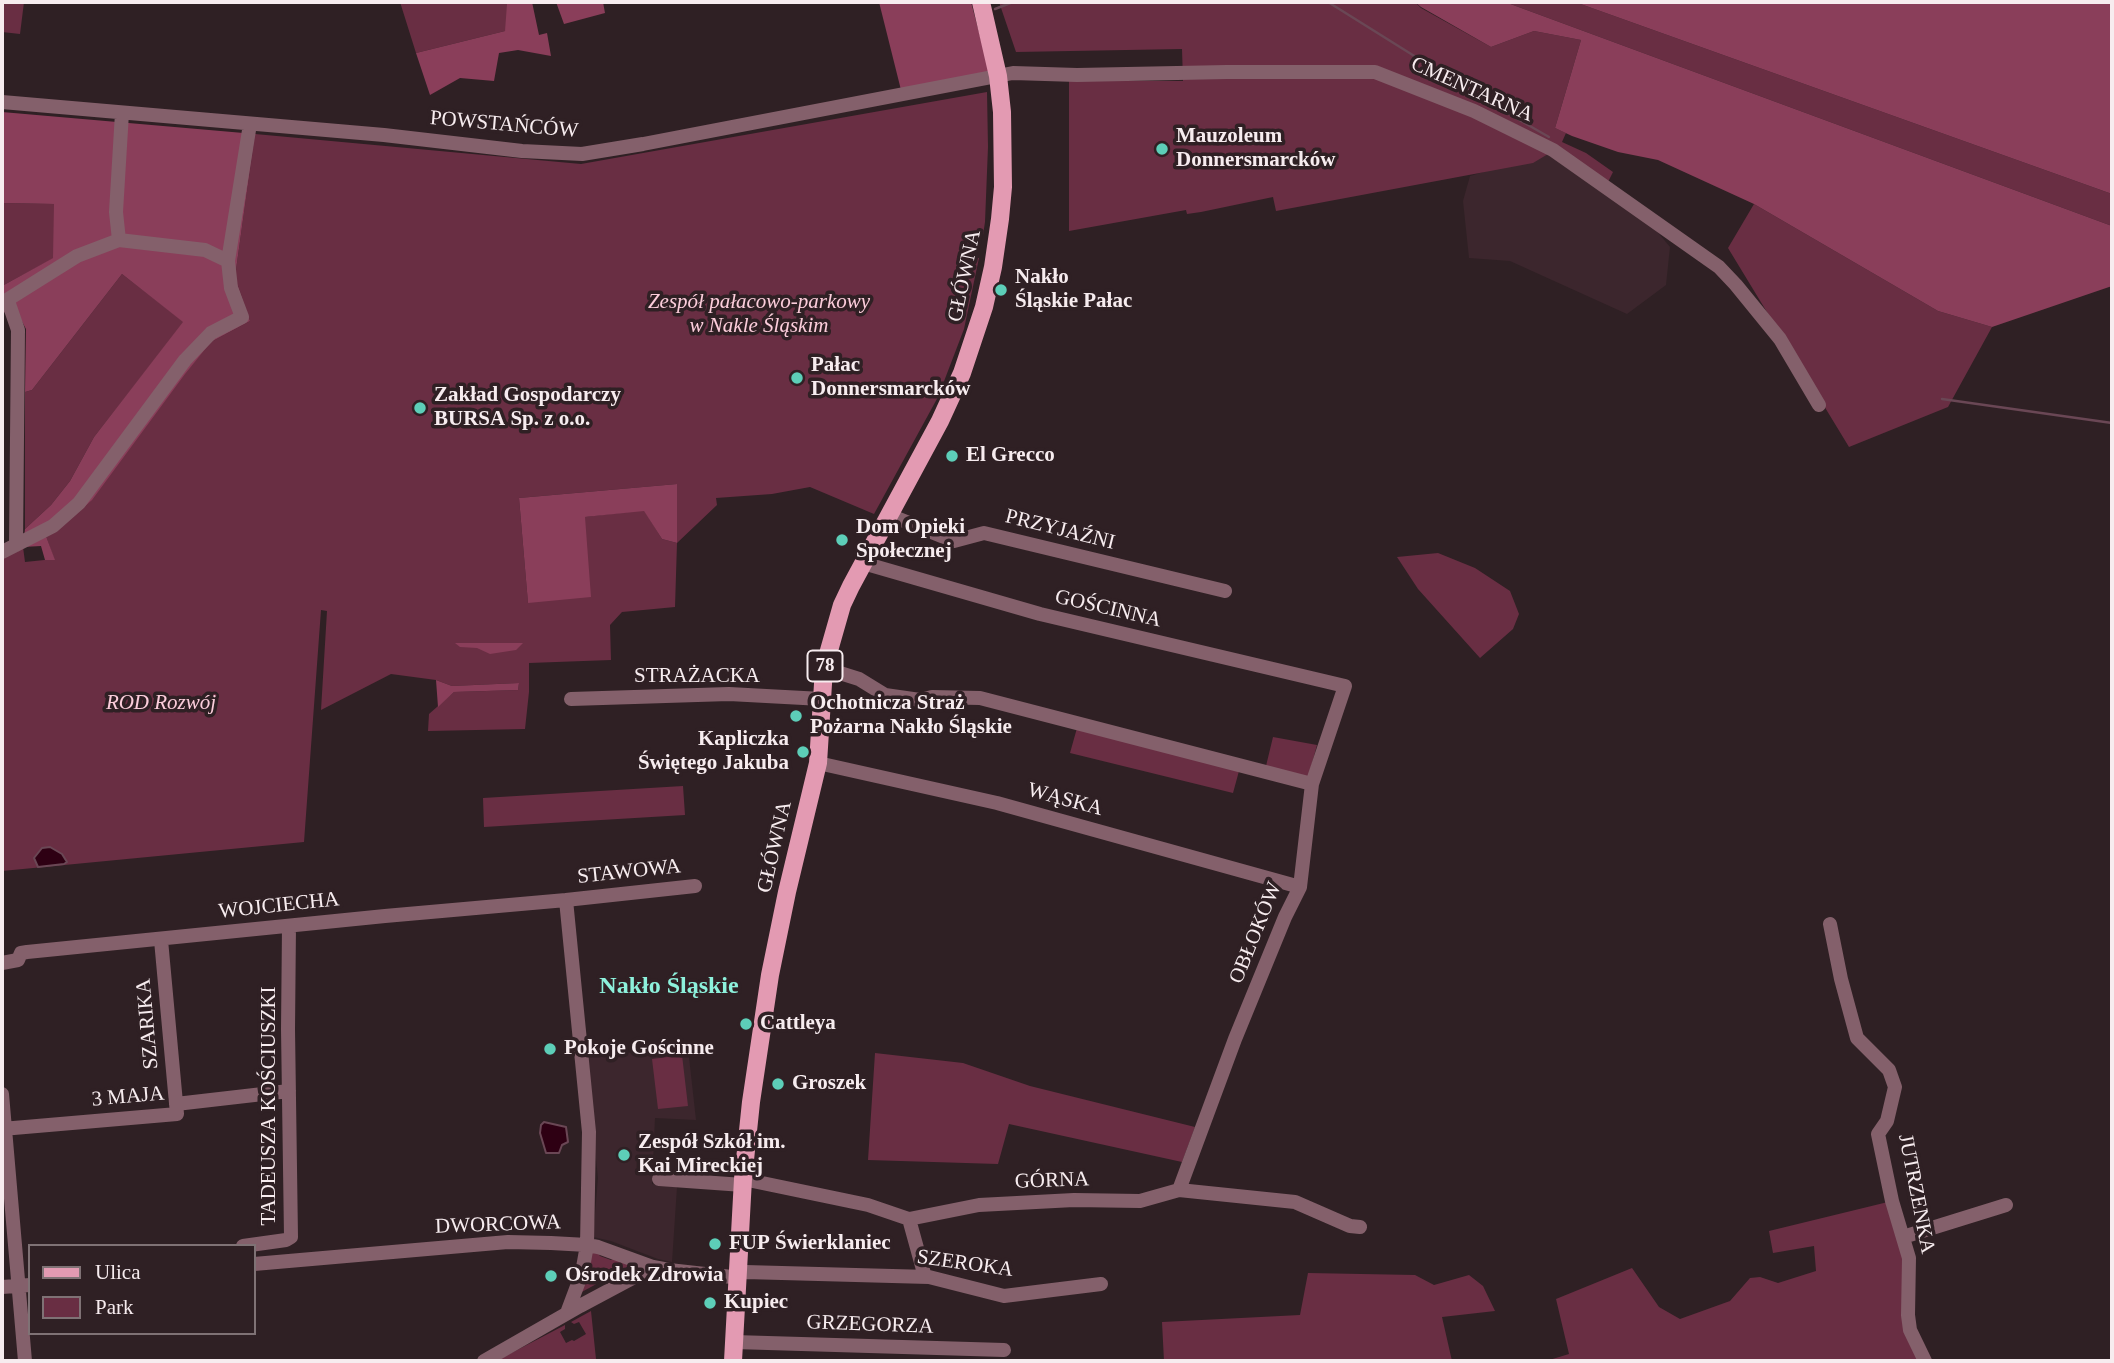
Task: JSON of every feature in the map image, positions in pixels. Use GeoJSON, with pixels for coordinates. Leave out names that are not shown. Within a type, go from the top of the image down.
{"type":"FeatureCollection","features":[{"type":"Feature","properties":{"kind":"main road","name":"GŁÓWNA"},"geometry":{"type":"LineString","coordinates":[[733,1361],[743,1182],[751,1102],[770,975],[818,763],[824,668],[842,605],[955,390],[984,307],[997,243],[1003,187],[1002,112],[998,76],[981,2]]}},
{"type":"Feature","properties":{"kind":"street","name":"CMENTARNA"},"geometry":{"type":"LineString","coordinates":[[998,76],[1013,73],[1077,75],[1375,72],[1410,84],[1474,111],[1553,150],[1719,267],[1780,339],[1819,405]]}},
{"type":"Feature","properties":{"kind":"street","name":"POWSTAŃCÓW"},"geometry":{"type":"LineString","coordinates":[[2,102],[384,135],[522,151],[582,154],[998,76]]}},
{"type":"Feature","properties":{"kind":"street"},"geometry":{"type":"LineString","coordinates":[[119,240],[116,212],[122,113]]}},
{"type":"Feature","properties":{"kind":"street"},"geometry":{"type":"LineString","coordinates":[[2,552],[53,526],[79,503],[185,360],[211,333],[242,317],[231,288],[228,261],[250,124]]}},
{"type":"Feature","properties":{"kind":"street"},"geometry":{"type":"LineString","coordinates":[[16,545],[9,419],[18,330],[5,302],[77,256],[119,240],[205,250],[228,261]]}},
{"type":"Feature","properties":{"kind":"street","name":"PRZYJAŹNI"},"geometry":{"type":"LineString","coordinates":[[889,515],[954,541],[984,533],[1225,591]]}},
{"type":"Feature","properties":{"kind":"street","name":"GOŚCINNA"},"geometry":{"type":"LineString","coordinates":[[863,563],[1040,614],[1345,686]]}},
{"type":"Feature","properties":{"kind":"street"},"geometry":{"type":"LineString","coordinates":[[824,668],[859,679],[886,695],[920,700],[932,697],[980,698],[1312,784]]}},
{"type":"Feature","properties":{"kind":"street","name":"OBŁOKÓW"},"geometry":{"type":"LineString","coordinates":[[1180,1189],[1235,1039],[1300,887],[1312,784],[1345,686]]}},
{"type":"Feature","properties":{"kind":"street","name":"STRAŻACKA"},"geometry":{"type":"LineString","coordinates":[[571,699],[729,694],[822,699]]}},
{"type":"Feature","properties":{"kind":"street","name":"WĄSKA"},"geometry":{"type":"LineString","coordinates":[[818,763],[997,803],[1300,887]]}},
{"type":"Feature","properties":{"kind":"street","name":"STAWOWA"},"geometry":{"type":"LineString","coordinates":[[566,901],[695,886]]}},
{"type":"Feature","properties":{"kind":"street"},"geometry":{"type":"LineString","coordinates":[[566,901],[589,1132],[587,1245],[582,1273],[567,1313]]}},
{"type":"Feature","properties":{"kind":"street","name":"WOJCIECHA"},"geometry":{"type":"LineString","coordinates":[[2,963],[18,960],[21,953],[26,952],[566,901]]}},
{"type":"Feature","properties":{"kind":"street","name":"JUTRZENKA"},"geometry":{"type":"LineString","coordinates":[[1830,924],[1857,1038],[1889,1070],[1895,1087],[1887,1121],[1878,1134],[1892,1200],[1909,1258],[1910,1330],[1926,1361]]}},
{"type":"Feature","properties":{"kind":"street","name":"TADEUSZA KOŚCIUSZKI"},"geometry":{"type":"LineString","coordinates":[[256,1244],[291,1237],[289,926]]}},
{"type":"Feature","properties":{"kind":"street","name":"SZARIKA"},"geometry":{"type":"LineString","coordinates":[[161,940],[176,1104]]}},
{"type":"Feature","properties":{"kind":"street","name":"3 MAJA"},"geometry":{"type":"LineString","coordinates":[[3,1129],[177,1114],[176,1104],[289,1091]]}},
{"type":"Feature","properties":{"kind":"street"},"geometry":{"type":"LineString","coordinates":[[2,1094],[3,1129],[24,1285],[25,1361]]}},
{"type":"Feature","properties":{"kind":"street","name":"GÓRNA"},"geometry":{"type":"LineString","coordinates":[[659,1179],[743,1182],[867,1205],[909,1219],[979,1205],[1074,1200],[1140,1201],[1180,1189],[1295,1202],[1350,1226],[1360,1227]]}},
{"type":"Feature","properties":{"kind":"street"},"geometry":{"type":"LineString","coordinates":[[1903,1237],[2007,1205]]}},
{"type":"Feature","properties":{"kind":"street"},"geometry":{"type":"LineString","coordinates":[[909,1219],[925,1277]]}},
{"type":"Feature","properties":{"kind":"street","name":"DWORCOWA"},"geometry":{"type":"LineString","coordinates":[[256,1264],[508,1242],[587,1245],[609,1250],[653,1267],[732,1277],[738,1273]]}},
{"type":"Feature","properties":{"kind":"street"},"geometry":{"type":"LineString","coordinates":[[484,1361],[653,1267]]}},
{"type":"Feature","properties":{"kind":"street","name":"SZEROKA"},"geometry":{"type":"LineString","coordinates":[[738,1273],[925,1277],[1004,1296],[1101,1284]]}},
{"type":"Feature","properties":{"kind":"street"},"geometry":{"type":"LineString","coordinates":[[2,1287],[24,1285]]}},
{"type":"Feature","properties":{"kind":"street","name":"GRZEGORZA"},"geometry":{"type":"LineString","coordinates":[[734,1342],[1004,1350]]}},
{"type":"Feature","properties":{"kind":"shaded area"},"geometry":{"type":"Polygon","coordinates":[[[532,2],[539,35],[547,33],[551,56],[518,50],[499,53],[494,81],[460,78],[430,95],[416,53],[505,31],[507,4],[532,2]]]}},
{"type":"Feature","properties":{"kind":"shaded area"},"geometry":{"type":"Polygon","coordinates":[[[556,2],[603,2],[605,13],[564,24],[556,2]]]}},
{"type":"Feature","properties":{"kind":"shaded area"},"geometry":{"type":"Polygon","coordinates":[[[879,2],[971,2],[990,74],[901,90],[879,2]]]}},
{"type":"Feature","properties":{"kind":"shaded area"},"geometry":{"type":"Polygon","coordinates":[[[1415,2],[1505,2],[2112,226],[2112,286],[1992,327],[1938,311],[1754,204],[1658,160],[1618,152],[1555,128],[1581,40],[1534,31],[1491,47],[1415,2]]]}},
{"type":"Feature","properties":{"kind":"shaded area"},"geometry":{"type":"Polygon","coordinates":[[[1575,2],[2112,2],[2112,194],[1575,2]]]}},
{"type":"Feature","properties":{"kind":"shaded area"},"geometry":{"type":"Polygon","coordinates":[[[2,112],[255,134],[235,277],[250,321],[211,342],[92,500],[46,536],[55,560],[45,560],[41,546],[23,547],[25,529],[51,505],[70,481],[94,437],[183,322],[122,274],[32,390],[25,392],[26,329],[18,314],[2,312],[2,286],[53,258],[54,204],[2,203],[2,112]]]}},
{"type":"Feature","properties":{"kind":"shaded area"},"geometry":{"type":"Polygon","coordinates":[[[1546,153],[1655,229],[1670,247],[1666,285],[1627,314],[1510,261],[1469,258],[1463,201],[1470,176],[1546,153]]]}},
{"type":"Feature","properties":{"kind":"shaded area"},"geometry":{"type":"Polygon","coordinates":[[[677,484],[677,543],[662,539],[644,511],[585,517],[591,597],[528,603],[519,498],[677,484]]]}},
{"type":"Feature","properties":{"kind":"shaded area"},"geometry":{"type":"Polygon","coordinates":[[[455,643],[523,643],[516,650],[490,654],[477,648],[460,647],[455,643]]]}},
{"type":"Feature","properties":{"kind":"shaded area"},"geometry":{"type":"Polygon","coordinates":[[[436,680],[452,686],[519,683],[518,690],[454,692],[438,707],[436,680]]]}},
{"type":"Feature","properties":{"kind":"shaded area"},"geometry":{"type":"Polygon","coordinates":[[[50,847],[62,854],[67,862],[38,867],[34,858],[42,848],[50,847]]]}},
{"type":"Feature","properties":{"kind":"shaded area","name":"Zespół Szkół im. Kai Mireckiej"},"geometry":{"type":"Polygon","coordinates":[[[688,1048],[696,1120],[655,1118],[652,1184],[677,1187],[672,1262],[593,1237],[598,1178],[585,1056],[688,1048]]]}},
{"type":"Feature","properties":{"kind":"shaded area"},"geometry":{"type":"Polygon","coordinates":[[[544,1122],[566,1127],[568,1142],[562,1145],[559,1153],[546,1153],[540,1133],[544,1122]]]}},
{"type":"Feature","properties":{"kind":"green space"},"geometry":{"type":"Polygon","coordinates":[[[2,2],[24,2],[20,34],[2,32],[2,2]]]}},
{"type":"Feature","properties":{"kind":"green space"},"geometry":{"type":"Polygon","coordinates":[[[400,2],[525,2],[505,31],[416,53],[400,2]]]}},
{"type":"Feature","properties":{"kind":"green space"},"geometry":{"type":"Polygon","coordinates":[[[999,2],[1415,2],[1421,8],[1491,47],[1534,31],[1581,40],[1555,128],[1566,133],[1562,142],[1586,153],[1613,172],[1605,188],[1553,151],[1533,163],[1276,211],[1273,197],[1201,212],[1187,214],[1186,210],[1069,231],[1069,81],[1183,81],[1182,49],[1016,52],[999,2]]]}},
{"type":"Feature","properties":{"kind":"green space"},"geometry":{"type":"Polygon","coordinates":[[[1505,2],[1575,2],[2112,194],[2112,226],[1505,2]]]}},
{"type":"Feature","properties":{"kind":"green space"},"geometry":{"type":"Polygon","coordinates":[[[987,92],[985,222],[983,235],[977,235],[974,257],[979,258],[964,329],[938,397],[874,514],[810,487],[772,494],[716,498],[717,505],[677,543],[675,607],[622,612],[610,625],[611,660],[529,663],[525,729],[428,731],[429,714],[454,692],[518,690],[519,683],[452,686],[436,680],[391,674],[321,710],[327,611],[321,610],[304,842],[2,871],[2,558],[23,547],[25,562],[54,559],[46,536],[211,342],[250,321],[235,277],[255,134],[581,164],[987,92]],[[677,484],[519,498],[528,603],[585,517],[644,510],[662,539],[677,543],[677,484]]]}},
{"type":"Feature","properties":{"kind":"green space"},"geometry":{"type":"Polygon","coordinates":[[[2,203],[54,204],[54,258],[2,286],[2,203]]]}},
{"type":"Feature","properties":{"kind":"green space"},"geometry":{"type":"Polygon","coordinates":[[[1754,204],[1938,311],[1992,327],[1948,407],[1849,447],[1728,248],[1754,204]]]}},
{"type":"Feature","properties":{"kind":"green space"},"geometry":{"type":"Polygon","coordinates":[[[122,274],[184,322],[94,437],[70,481],[51,505],[25,529],[25,392],[32,390],[122,274]]]}},
{"type":"Feature","properties":{"kind":"green space"},"geometry":{"type":"Polygon","coordinates":[[[1438,553],[1475,568],[1510,591],[1519,614],[1513,629],[1480,658],[1418,589],[1397,557],[1438,553]]]}},
{"type":"Feature","properties":{"kind":"green space"},"geometry":{"type":"Polygon","coordinates":[[[1077,728],[1239,771],[1233,793],[1070,753],[1077,728]]]}},
{"type":"Feature","properties":{"kind":"green space"},"geometry":{"type":"Polygon","coordinates":[[[1273,737],[1317,745],[1308,778],[1266,766],[1273,737]]]}},
{"type":"Feature","properties":{"kind":"green space"},"geometry":{"type":"Polygon","coordinates":[[[683,786],[685,815],[484,827],[483,798],[683,786]]]}},
{"type":"Feature","properties":{"kind":"green space"},"geometry":{"type":"Polygon","coordinates":[[[875,1053],[963,1063],[1030,1086],[1195,1127],[1182,1162],[1009,1124],[998,1164],[868,1160],[875,1053]]]}},
{"type":"Feature","properties":{"kind":"green space"},"geometry":{"type":"Polygon","coordinates":[[[682,1055],[688,1106],[658,1109],[652,1059],[682,1055]]]}},
{"type":"Feature","properties":{"kind":"green space"},"geometry":{"type":"Polygon","coordinates":[[[1892,1201],[1904,1240],[1908,1315],[1925,1361],[1546,1361],[1569,1354],[1556,1299],[1632,1268],[1659,1307],[1680,1319],[1730,1301],[1750,1278],[1760,1277],[1778,1283],[1816,1271],[1814,1246],[1773,1253],[1769,1231],[1892,1201]]]}},
{"type":"Feature","properties":{"kind":"green space"},"geometry":{"type":"Polygon","coordinates":[[[590,1251],[611,1260],[616,1257],[629,1263],[626,1268],[578,1294],[590,1251]]]}},
{"type":"Feature","properties":{"kind":"green space"},"geometry":{"type":"Polygon","coordinates":[[[1308,1273],[1415,1275],[1434,1285],[1469,1275],[1483,1286],[1495,1311],[1442,1317],[1452,1361],[1164,1361],[1162,1322],[1300,1315],[1308,1273]]]}},
{"type":"Feature","properties":{"kind":"green space"},"geometry":{"type":"Polygon","coordinates":[[[591,1311],[596,1359],[602,1361],[496,1361],[565,1325],[565,1329],[560,1332],[566,1343],[574,1341],[586,1334],[579,1322],[571,1322],[591,1311]]]}},
{"type":"Feature","properties":{"kind":"waterway"},"geometry":{"type":"LineString","coordinates":[[995,9],[1013,2]]}},
{"type":"Feature","properties":{"kind":"waterway"},"geometry":{"type":"LineString","coordinates":[[1328,2],[1549,137]]}},
{"type":"Feature","properties":{"kind":"waterway"},"geometry":{"type":"LineString","coordinates":[[1942,399],[2112,423]]}},
{"type":"Feature","properties":{"kind":"place","name":"Mauzoleum Donnersmarcków"},"geometry":{"type":"Point","coordinates":[1162,149]}},
{"type":"Feature","properties":{"kind":"place","name":"Nakło Śląskie Pałac"},"geometry":{"type":"Point","coordinates":[1001,290]}},
{"type":"Feature","properties":{"kind":"place","name":"Pałac Donnersmarcków"},"geometry":{"type":"Point","coordinates":[797,378]}},
{"type":"Feature","properties":{"kind":"place","name":"Zakład Gospodarczy BURSA Sp. z o.o."},"geometry":{"type":"Point","coordinates":[420,408]}},
{"type":"Feature","properties":{"kind":"place","name":"El Grecco"},"geometry":{"type":"Point","coordinates":[952,456]}},
{"type":"Feature","properties":{"kind":"place","name":"Dom Opieki Społecznej"},"geometry":{"type":"Point","coordinates":[842,540]}},
{"type":"Feature","properties":{"kind":"place","name":"Ochotnicza Straż Pożarna Nakło Śląskie"},"geometry":{"type":"Point","coordinates":[796,716]}},
{"type":"Feature","properties":{"kind":"place","name":"Kapliczka Świętego Jakuba"},"geometry":{"type":"Point","coordinates":[803,752]}},
{"type":"Feature","properties":{"kind":"place","name":"Cattleya"},"geometry":{"type":"Point","coordinates":[746,1024]}},
{"type":"Feature","properties":{"kind":"place","name":"Pokoje Gościnne"},"geometry":{"type":"Point","coordinates":[550,1049]}},
{"type":"Feature","properties":{"kind":"place","name":"Groszek"},"geometry":{"type":"Point","coordinates":[778,1084]}},
{"type":"Feature","properties":{"kind":"place","name":"Zespół Szkół im. Kai Mireckiej"},"geometry":{"type":"Point","coordinates":[624,1155]}},
{"type":"Feature","properties":{"kind":"place","name":"FUP Świerklaniec"},"geometry":{"type":"Point","coordinates":[715,1244]}},
{"type":"Feature","properties":{"kind":"place","name":"Ośrodek Zdrowia"},"geometry":{"type":"Point","coordinates":[551,1276]}},
{"type":"Feature","properties":{"kind":"place","name":"Kupiec"},"geometry":{"type":"Point","coordinates":[710,1303]}},
{"type":"Feature","properties":{"kind":"district","name":"Nakło Śląskie"},"geometry":{"type":"Point","coordinates":[669,987]}},
{"type":"Feature","properties":{"kind":"park label","name":"Zespół pałacowo-parkowy w Nakle Śląskim"},"geometry":{"type":"Point","coordinates":[759,314]}},
{"type":"Feature","properties":{"kind":"park label","name":"ROD Rozwój"},"geometry":{"type":"Point","coordinates":[161,703]}}]}
